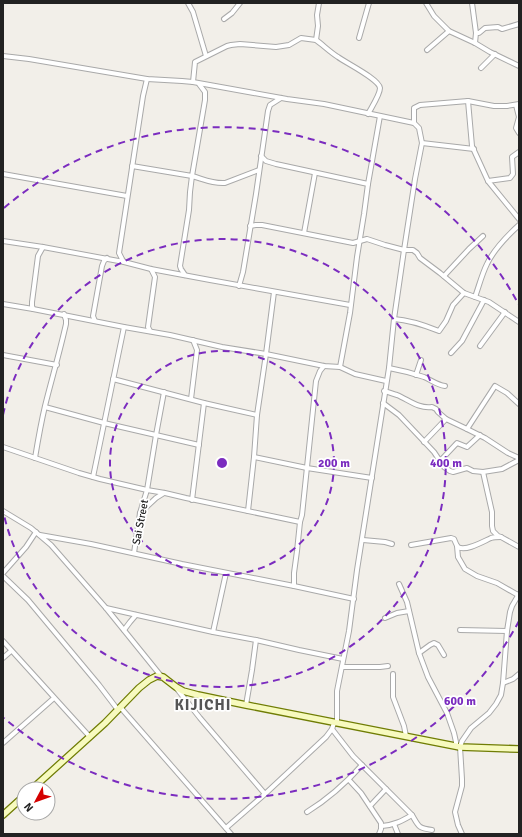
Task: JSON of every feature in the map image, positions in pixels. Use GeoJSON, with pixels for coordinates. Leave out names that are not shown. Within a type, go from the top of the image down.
{"type":"FeatureCollection","features":[{"type":"Feature","properties":{"kind":"street"},"geometry":{"type":"LineString","coordinates":[[188,3],[193,12],[206,56]]}},
{"type":"Feature","properties":{"kind":"street"},"geometry":{"type":"LineString","coordinates":[[224,19],[232,13],[240,3]]}},
{"type":"Feature","properties":{"kind":"street"},"geometry":{"type":"LineString","coordinates":[[316,40],[319,3]]}},
{"type":"Feature","properties":{"kind":"street"},"geometry":{"type":"LineString","coordinates":[[359,38],[369,3]]}},
{"type":"Feature","properties":{"kind":"street"},"geometry":{"type":"LineString","coordinates":[[426,3],[434,16],[449,31],[519,66]]}},
{"type":"Feature","properties":{"kind":"street"},"geometry":{"type":"LineString","coordinates":[[472,3],[476,33],[475,43]]}},
{"type":"Feature","properties":{"kind":"street"},"geometry":{"type":"LineString","coordinates":[[476,33],[479,33],[485,28],[498,27],[502,29],[519,24]]}},
{"type":"Feature","properties":{"kind":"street"},"geometry":{"type":"LineString","coordinates":[[427,50],[449,31]]}},
{"type":"Feature","properties":{"kind":"street"},"geometry":{"type":"LineString","coordinates":[[193,82],[195,62],[231,45],[237,44],[276,47],[289,45],[301,38],[316,40],[338,57],[374,80],[378,85],[380,88],[379,92],[368,114]]}},
{"type":"Feature","properties":{"kind":"street"},"geometry":{"type":"LineString","coordinates":[[481,68],[495,54]]}},
{"type":"Feature","properties":{"kind":"street"},"geometry":{"type":"LineString","coordinates":[[3,56],[147,79],[193,82],[267,96],[324,104],[414,123],[419,128],[422,142],[404,250],[394,319],[389,368],[384,391],[354,599],[337,691],[336,723],[326,737],[226,828]]}},
{"type":"Feature","properties":{"kind":"street"},"geometry":{"type":"LineString","coordinates":[[124,262],[119,253],[142,96],[147,79]]}},
{"type":"Feature","properties":{"kind":"street"},"geometry":{"type":"LineString","coordinates":[[185,275],[180,266],[189,210],[192,176],[205,100],[205,92],[198,84]]}},
{"type":"Feature","properties":{"kind":"street"},"geometry":{"type":"LineString","coordinates":[[239,286],[243,272],[269,106],[267,96]]}},
{"type":"Feature","properties":{"kind":"street"},"geometry":{"type":"LineString","coordinates":[[269,106],[281,98]]}},
{"type":"Feature","properties":{"kind":"street"},"geometry":{"type":"LineString","coordinates":[[468,101],[472,146],[488,181],[519,219]]}},
{"type":"Feature","properties":{"kind":"street"},"geometry":{"type":"LineString","coordinates":[[414,123],[414,108],[420,105],[468,101],[494,106],[509,106],[518,104],[519,117],[516,128],[519,134]]}},
{"type":"Feature","properties":{"kind":"street"},"geometry":{"type":"LineString","coordinates":[[340,367],[350,313],[368,184],[380,116]]}},
{"type":"Feature","properties":{"kind":"street"},"geometry":{"type":"LineString","coordinates":[[422,142],[474,149]]}},
{"type":"Feature","properties":{"kind":"street"},"geometry":{"type":"LineString","coordinates":[[488,181],[510,178],[512,174],[512,157],[519,152]]}},
{"type":"Feature","properties":{"kind":"street"},"geometry":{"type":"LineString","coordinates":[[261,156],[266,161],[368,184]]}},
{"type":"Feature","properties":{"kind":"street"},"geometry":{"type":"LineString","coordinates":[[132,166],[224,183],[259,170]]}},
{"type":"Feature","properties":{"kind":"street"},"geometry":{"type":"LineString","coordinates":[[304,233],[315,173]]}},
{"type":"Feature","properties":{"kind":"street"},"geometry":{"type":"LineString","coordinates":[[3,174],[127,196]]}},
{"type":"Feature","properties":{"kind":"street"},"geometry":{"type":"LineString","coordinates":[[250,226],[262,225],[353,243],[367,239],[404,250],[412,250],[464,293],[484,300],[519,322]]}},
{"type":"Feature","properties":{"kind":"street"},"geometry":{"type":"LineString","coordinates":[[475,297],[486,264],[494,251],[519,225]]}},
{"type":"Feature","properties":{"kind":"street"},"geometry":{"type":"LineString","coordinates":[[444,276],[468,249],[483,236]]}},
{"type":"Feature","properties":{"kind":"street"},"geometry":{"type":"LineString","coordinates":[[3,241],[109,259],[151,269],[239,286],[350,305]]}},
{"type":"Feature","properties":{"kind":"street"},"geometry":{"type":"LineString","coordinates":[[33,309],[32,302],[38,256],[42,247]]}},
{"type":"Feature","properties":{"kind":"street"},"geometry":{"type":"LineString","coordinates":[[95,321],[93,316],[102,266],[104,261],[119,253]]}},
{"type":"Feature","properties":{"kind":"street"},"geometry":{"type":"LineString","coordinates":[[170,272],[180,266]]}},
{"type":"Feature","properties":{"kind":"street"},"geometry":{"type":"LineString","coordinates":[[150,331],[148,327],[155,277],[151,269]]}},
{"type":"Feature","properties":{"kind":"street"},"geometry":{"type":"LineString","coordinates":[[155,277],[162,271]]}},
{"type":"Feature","properties":{"kind":"street"},"geometry":{"type":"LineString","coordinates":[[248,511],[257,415],[274,292]]}},
{"type":"Feature","properties":{"kind":"street"},"geometry":{"type":"LineString","coordinates":[[394,319],[404,319],[439,330],[446,321],[454,305],[464,293]]}},
{"type":"Feature","properties":{"kind":"street"},"geometry":{"type":"LineString","coordinates":[[451,352],[457,348],[462,341],[484,300]]}},
{"type":"Feature","properties":{"kind":"street"},"geometry":{"type":"LineString","coordinates":[[3,304],[64,314],[222,347],[324,366],[340,367],[355,374],[386,381]]}},
{"type":"Feature","properties":{"kind":"street"},"geometry":{"type":"LineString","coordinates":[[480,346],[505,312]]}},
{"type":"Feature","properties":{"kind":"street"},"geometry":{"type":"LineString","coordinates":[[35,458],[45,407],[66,324],[64,314]]}},
{"type":"Feature","properties":{"kind":"street"},"geometry":{"type":"LineString","coordinates":[[66,324],[75,317]]}},
{"type":"Feature","properties":{"kind":"street"},"geometry":{"type":"LineString","coordinates":[[94,477],[124,327]]}},
{"type":"Feature","properties":{"kind":"street"},"geometry":{"type":"LineString","coordinates":[[191,399],[197,350],[193,340]]}},
{"type":"Feature","properties":{"kind":"street"},"geometry":{"type":"LineString","coordinates":[[3,355],[56,365]]}},
{"type":"Feature","properties":{"kind":"street"},"geometry":{"type":"LineString","coordinates":[[416,375],[421,360]]}},
{"type":"Feature","properties":{"kind":"street"},"geometry":{"type":"LineString","coordinates":[[294,586],[294,573],[298,551],[316,381],[324,366]]}},
{"type":"Feature","properties":{"kind":"street"},"geometry":{"type":"LineString","coordinates":[[389,368],[426,378],[440,386],[445,386]]}},
{"type":"Feature","properties":{"kind":"street"},"geometry":{"type":"LineString","coordinates":[[113,379],[204,403],[257,415]]}},
{"type":"Feature","properties":{"kind":"street"},"geometry":{"type":"LineString","coordinates":[[467,428],[495,386],[507,393],[519,404]]}},
{"type":"Feature","properties":{"kind":"street"},"geometry":{"type":"LineString","coordinates":[[383,403],[399,415],[434,452],[444,467],[450,471],[453,472],[467,468],[473,471],[483,472],[506,467],[519,459],[480,435],[446,419],[436,409],[417,405],[398,395],[384,391]]}},
{"type":"Feature","properties":{"kind":"street","name":"Sai Street"},"geometry":{"type":"LineString","coordinates":[[134,553],[140,513],[147,490],[164,392]]}},
{"type":"Feature","properties":{"kind":"street"},"geometry":{"type":"LineString","coordinates":[[192,500],[204,403]]}},
{"type":"Feature","properties":{"kind":"street"},"geometry":{"type":"LineString","coordinates":[[45,407],[104,423],[199,445]]}},
{"type":"Feature","properties":{"kind":"street"},"geometry":{"type":"LineString","coordinates":[[424,442],[446,419]]}},
{"type":"Feature","properties":{"kind":"street"},"geometry":{"type":"LineString","coordinates":[[440,461],[458,443],[466,447],[480,435]]}},
{"type":"Feature","properties":{"kind":"street"},"geometry":{"type":"LineString","coordinates":[[3,448],[94,477],[147,490],[165,492],[192,500],[300,522]]}},
{"type":"Feature","properties":{"kind":"street"},"geometry":{"type":"LineString","coordinates":[[254,457],[307,468],[372,478]]}},
{"type":"Feature","properties":{"kind":"street"},"geometry":{"type":"LineString","coordinates":[[483,472],[492,512],[493,531],[498,536],[519,548]]}},
{"type":"Feature","properties":{"kind":"street"},"geometry":{"type":"LineString","coordinates":[[140,513],[165,492]]}},
{"type":"Feature","properties":{"kind":"street"},"geometry":{"type":"LineString","coordinates":[[3,511],[38,533],[51,545],[106,608],[161,676],[183,691],[458,747],[519,749]]}},
{"type":"Feature","properties":{"kind":"street"},"geometry":{"type":"LineString","coordinates":[[38,533],[354,599]]}},
{"type":"Feature","properties":{"kind":"street"},"geometry":{"type":"LineString","coordinates":[[3,573],[38,533]]}},
{"type":"Feature","properties":{"kind":"street"},"geometry":{"type":"LineString","coordinates":[[457,546],[461,548],[472,547],[494,537],[501,537]]}},
{"type":"Feature","properties":{"kind":"street"},"geometry":{"type":"LineString","coordinates":[[410,545],[451,538],[454,539],[457,546],[458,557],[465,569],[477,576],[497,583],[518,594],[510,612],[501,695],[486,717],[471,728],[458,747]]}},
{"type":"Feature","properties":{"kind":"street"},"geometry":{"type":"LineString","coordinates":[[363,540],[392,544]]}},
{"type":"Feature","properties":{"kind":"street"},"geometry":{"type":"LineString","coordinates":[[213,632],[226,573]]}},
{"type":"Feature","properties":{"kind":"street"},"geometry":{"type":"LineString","coordinates":[[3,576],[28,600],[119,709],[231,834]]}},
{"type":"Feature","properties":{"kind":"street"},"geometry":{"type":"LineString","coordinates":[[399,584],[407,602],[419,653],[428,677],[447,713],[458,747],[462,786],[455,812],[462,834]]}},
{"type":"Feature","properties":{"kind":"street"},"geometry":{"type":"LineString","coordinates":[[106,608],[343,659]]}},
{"type":"Feature","properties":{"kind":"street"},"geometry":{"type":"LineString","coordinates":[[385,618],[397,613],[409,611]]}},
{"type":"Feature","properties":{"kind":"street"},"geometry":{"type":"LineString","coordinates":[[124,630],[136,615]]}},
{"type":"Feature","properties":{"kind":"street"},"geometry":{"type":"LineString","coordinates":[[460,630],[507,631]]}},
{"type":"Feature","properties":{"kind":"street"},"geometry":{"type":"LineString","coordinates":[[246,705],[256,640]]}},
{"type":"Feature","properties":{"kind":"street"},"geometry":{"type":"LineString","coordinates":[[3,641],[90,737]]}},
{"type":"Feature","properties":{"kind":"street"},"geometry":{"type":"LineString","coordinates":[[419,653],[430,644],[434,643],[438,645],[444,655]]}},
{"type":"Feature","properties":{"kind":"street"},"geometry":{"type":"LineString","coordinates":[[3,658],[12,651]]}},
{"type":"Feature","properties":{"kind":"street"},"geometry":{"type":"LineString","coordinates":[[342,666],[388,666]]}},
{"type":"Feature","properties":{"kind":"street"},"geometry":{"type":"LineString","coordinates":[[392,674],[393,697],[404,726],[406,736]]}},
{"type":"Feature","properties":{"kind":"street"},"geometry":{"type":"LineString","coordinates":[[503,684],[519,674]]}},
{"type":"Feature","properties":{"kind":"street"},"geometry":{"type":"LineString","coordinates":[[41,781],[90,737],[138,689],[155,676],[161,676]]}},
{"type":"Feature","properties":{"kind":"street"},"geometry":{"type":"LineString","coordinates":[[176,687],[200,718],[265,794]]}},
{"type":"Feature","properties":{"kind":"street"},"geometry":{"type":"LineString","coordinates":[[3,743],[54,698]]}},
{"type":"Feature","properties":{"kind":"street"},"geometry":{"type":"LineString","coordinates":[[332,729],[353,756],[412,815],[421,828],[432,830]]}},
{"type":"Feature","properties":{"kind":"street"},"geometry":{"type":"LineString","coordinates":[[307,812],[349,780],[362,765]]}},
{"type":"Feature","properties":{"kind":"street"},"geometry":{"type":"LineString","coordinates":[[349,780],[361,793],[382,823],[379,834]]}},
{"type":"Feature","properties":{"kind":"street"},"geometry":{"type":"LineString","coordinates":[[370,806],[386,789]]}},
{"type":"Feature","properties":{"kind":"street"},"geometry":{"type":"LineString","coordinates":[[3,816],[16,804]]}},
{"type":"Feature","properties":{"kind":"street"},"geometry":{"type":"LineString","coordinates":[[382,826],[401,822],[412,815]]}},
{"type":"Feature","properties":{"kind":"street"},"geometry":{"type":"LineString","coordinates":[[394,824],[398,834]]}},
{"type":"Feature","properties":{"kind":"district","name":"KIJICHI"},"geometry":{"type":"Point","coordinates":[203,705]}}]}
